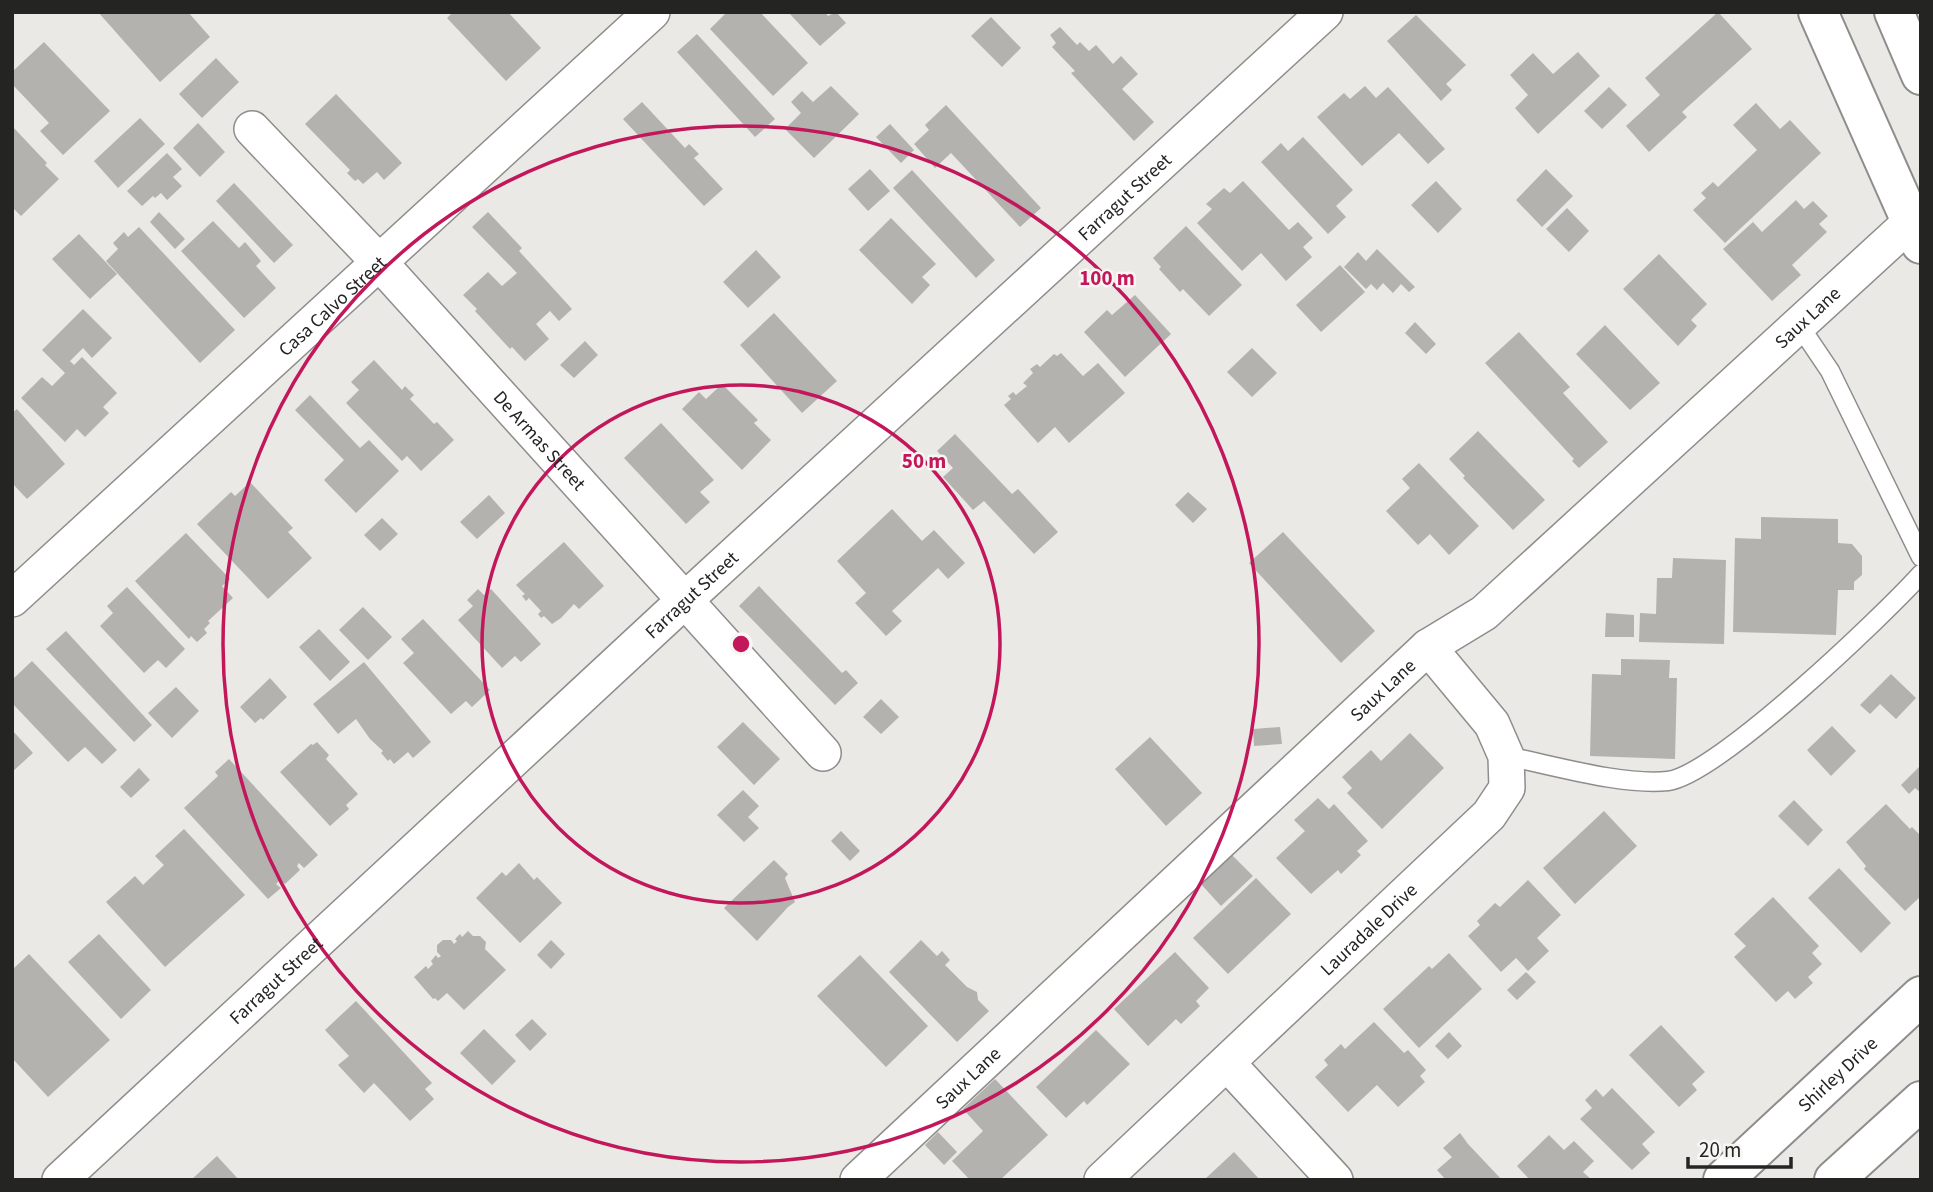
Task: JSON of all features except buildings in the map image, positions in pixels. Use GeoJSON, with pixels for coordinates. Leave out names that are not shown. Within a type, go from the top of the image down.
{"type":"FeatureCollection","features":[{"type":"Feature","properties":{"kind":"street","name":"Casa Calvo Street"},"geometry":{"type":"LineString","coordinates":[[12,598],[652,12]]}},
{"type":"Feature","properties":{"kind":"street","name":"Farragut Street"},"geometry":{"type":"LineString","coordinates":[[60,1180],[685,600],[1325,12]]}},
{"type":"Feature","properties":{"kind":"street"},"geometry":{"type":"LineString","coordinates":[[1818,12],[1918,227]]}},
{"type":"Feature","properties":{"kind":"street"},"geometry":{"type":"LineString","coordinates":[[1894,12],[1921,75]]}},
{"type":"Feature","properties":{"kind":"street","name":"De Armas Street"},"geometry":{"type":"LineString","coordinates":[[253,129],[379,262],[824,753]]}},
{"type":"Feature","properties":{"kind":"street","name":"Saux Lane"},"geometry":{"type":"LineString","coordinates":[[858,1180],[1428,647],[1485,612],[1799,325],[1918,227]]}},
{"type":"Feature","properties":{"kind":"street","name":"Lauradale Drive"},"geometry":{"type":"LineString","coordinates":[[1101,1180],[1489,816],[1507,788],[1506,756],[1492,724],[1428,647]]}},
{"type":"Feature","properties":{"kind":"street","name":"Shirley Drive"},"geometry":{"type":"LineString","coordinates":[[1723,1180],[1921,996]]}},
{"type":"Feature","properties":{"kind":"street"},"geometry":{"type":"LineString","coordinates":[[1227,1063],[1335,1180]]}},
{"type":"Feature","properties":{"kind":"street"},"geometry":{"type":"LineString","coordinates":[[1834,1180],[1921,1101]]}},
{"type":"Feature","properties":{"kind":"lane"},"geometry":{"type":"LineString","coordinates":[[1799,325],[1830,371],[1921,557]]}},
{"type":"Feature","properties":{"kind":"lane"},"geometry":{"type":"LineString","coordinates":[[1506,756],[1626,780],[1670,781],[1695,772],[1769,716],[1859,635],[1921,574]]}}]}
